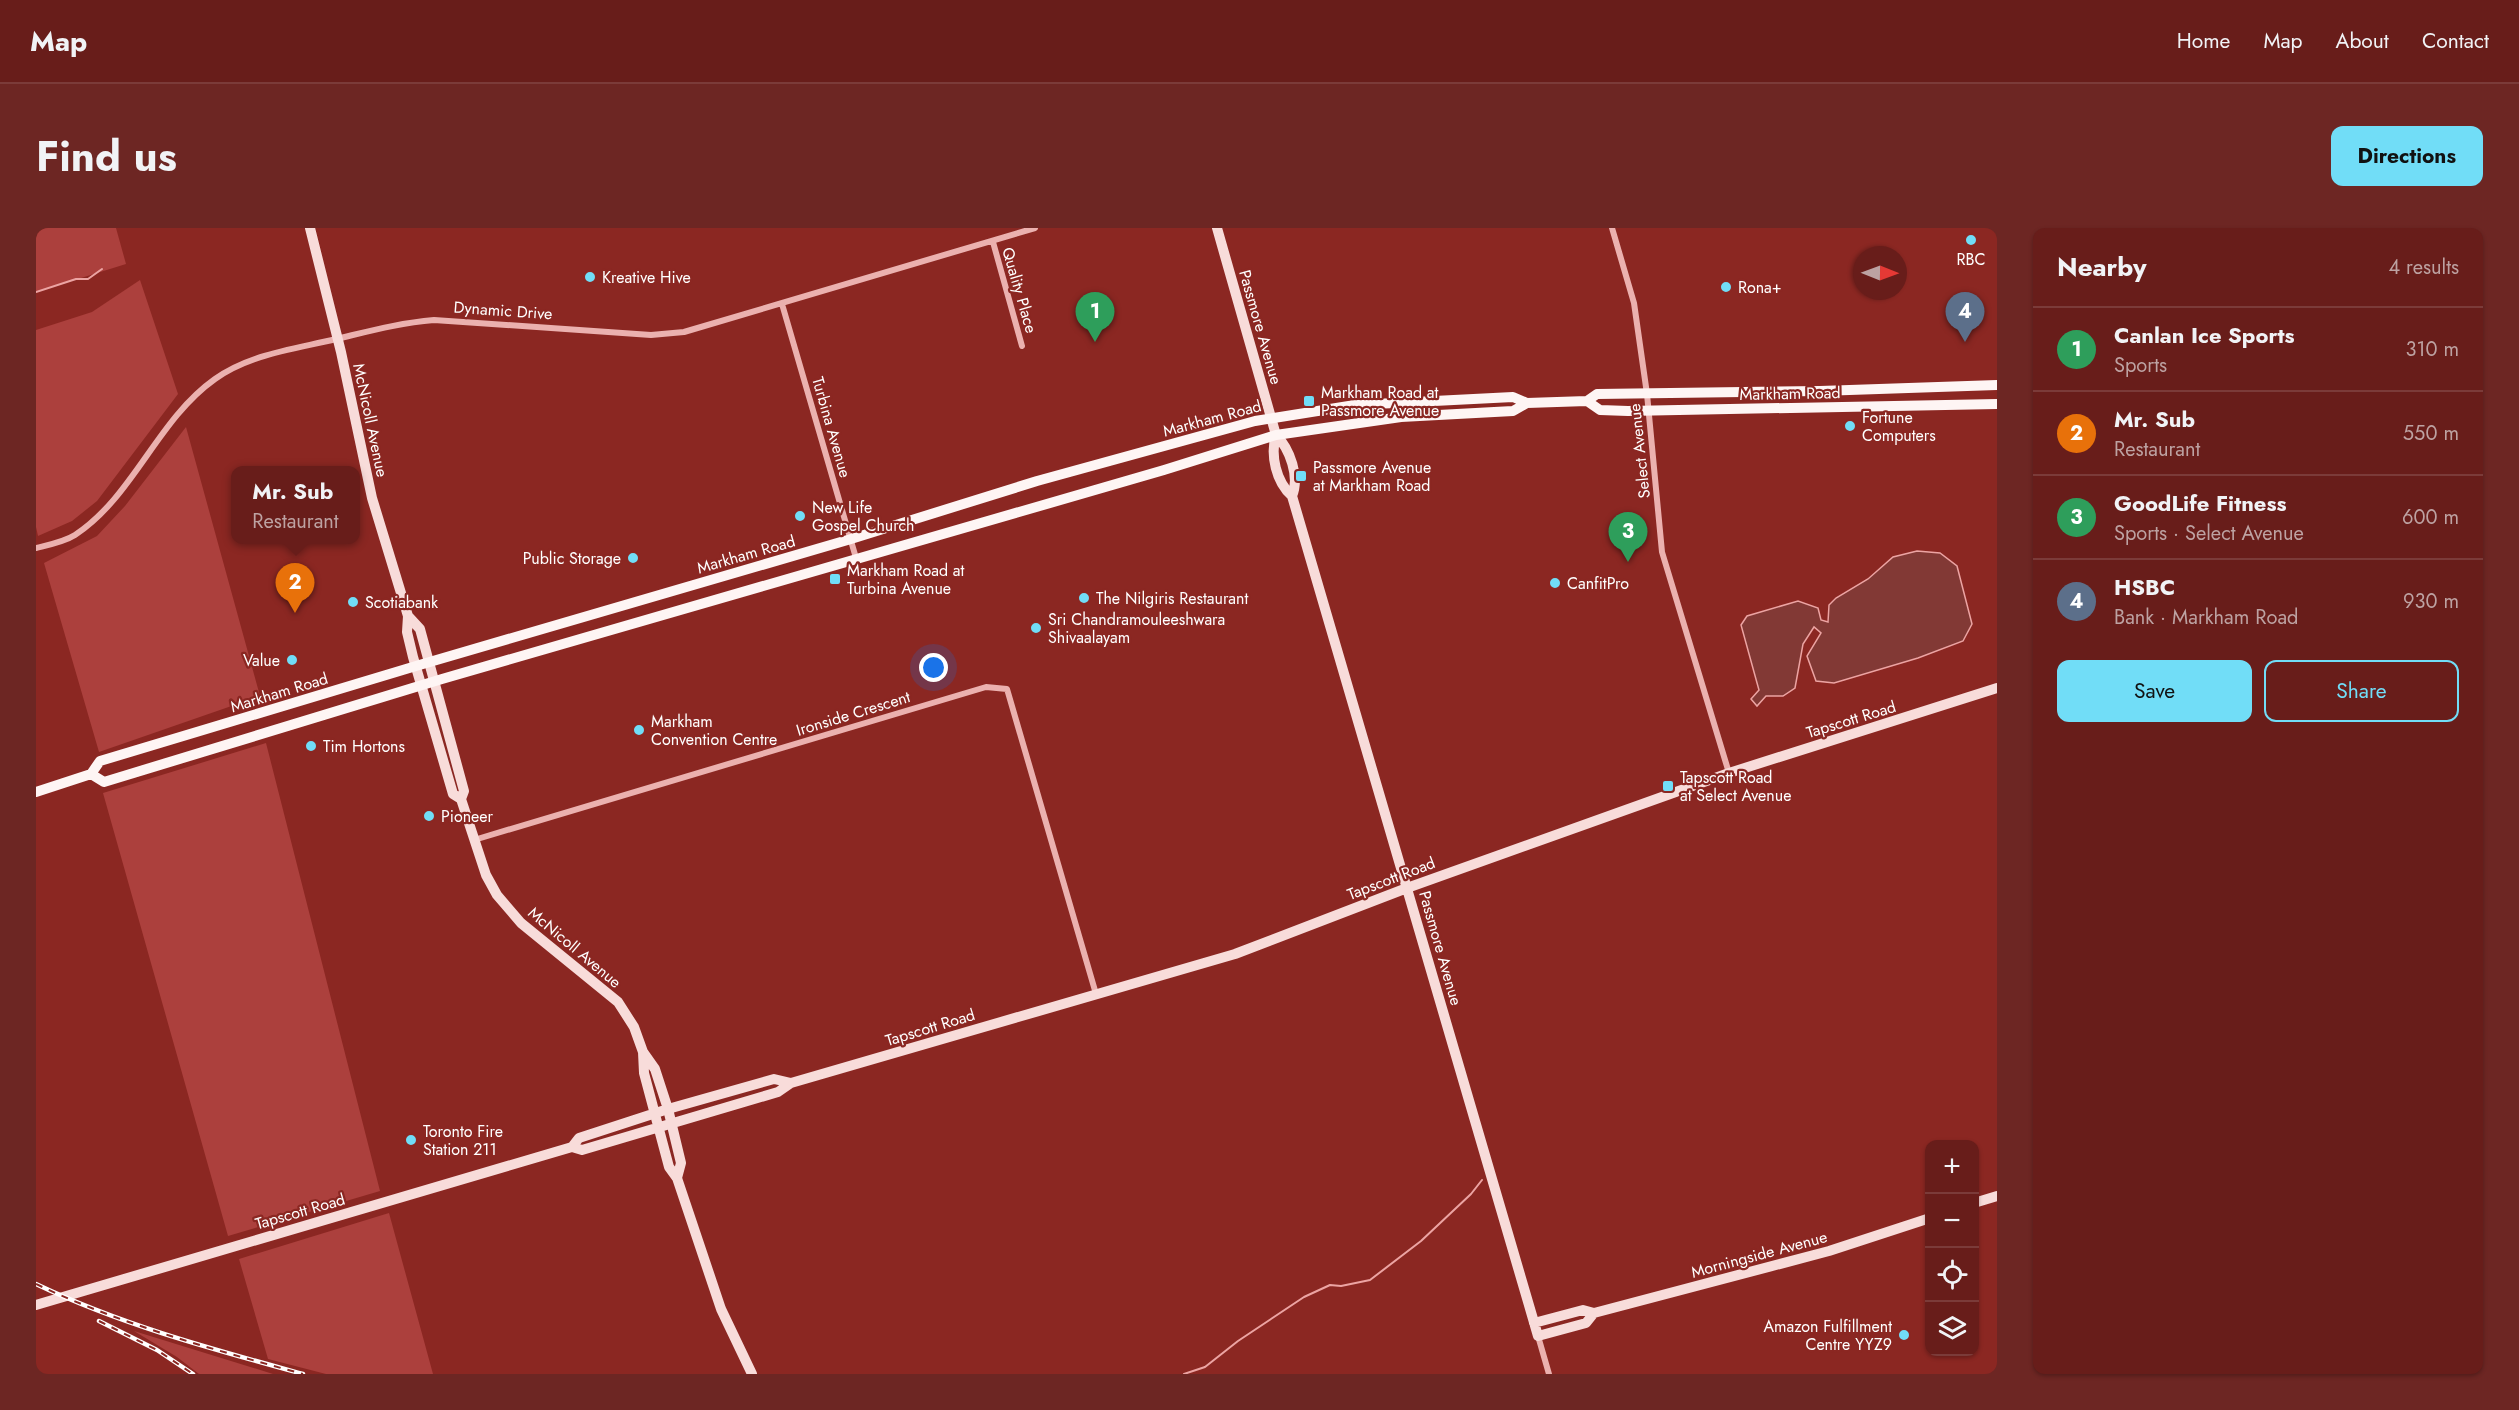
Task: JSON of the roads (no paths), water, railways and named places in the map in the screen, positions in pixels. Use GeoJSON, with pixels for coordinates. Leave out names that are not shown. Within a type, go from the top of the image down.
{"type":"FeatureCollection","features":[{"type":"Feature","properties":{"kind":"main road","name":"Markham Road"},"geometry":{"type":"LineString","coordinates":[[36,792],[91,774],[100,761],[851,539],[1024,485],[1272,418],[1355,405],[1513,397],[1527,403],[1587,401],[1597,394],[1997,385]]}},
{"type":"Feature","properties":{"kind":"main road","name":"Markham Road"},"geometry":{"type":"LineString","coordinates":[[1587,401],[1600,410],[1648,411],[1997,404]]}},
{"type":"Feature","properties":{"kind":"main road","name":"Markham Road"},"geometry":{"type":"LineString","coordinates":[[91,774],[104,782],[422,685],[1185,464],[1276,435],[1401,417],[1514,411],[1527,403]]}},
{"type":"Feature","properties":{"kind":"street","name":"McNicoll Avenue"},"geometry":{"type":"LineString","coordinates":[[310,228],[338,339],[372,498],[408,616],[407,632],[453,794],[461,799]]}},
{"type":"Feature","properties":{"kind":"street","name":"Dynamic Drive"},"geometry":{"type":"LineString","coordinates":[[36,548],[73,536],[100,515],[187,404],[214,380],[258,357],[399,323],[434,320],[651,335],[696,329],[1035,228]]}},
{"type":"Feature","properties":{"kind":"street","name":"Passmore Avenue"},"geometry":{"type":"LineString","coordinates":[[1217,228],[1276,435],[1286,445],[1297,485],[1292,496],[1549,1374]]}},
{"type":"Feature","properties":{"kind":"street","name":"Select Avenue"},"geometry":{"type":"LineString","coordinates":[[1611,228],[1634,303],[1647,394],[1662,552],[1728,773]]}},
{"type":"Feature","properties":{"kind":"street","name":"Quality Place"},"geometry":{"type":"LineString","coordinates":[[993,242],[1022,346]]}},
{"type":"Feature","properties":{"kind":"street","name":"Turbina Avenue"},"geometry":{"type":"LineString","coordinates":[[782,304],[856,558]]}},
{"type":"Feature","properties":{"kind":"street","name":"McNicoll Avenue"},"geometry":{"type":"LineString","coordinates":[[408,616],[420,629],[436,681],[464,791],[461,799],[486,875],[497,895],[521,923],[618,1002],[634,1026],[643,1052],[655,1069],[672,1123],[681,1163],[677,1178]]}},
{"type":"Feature","properties":{"kind":"street","name":"Ironside Crescent"},"geometry":{"type":"LineString","coordinates":[[474,840],[986,687],[1006,689],[1096,994]]}},
{"type":"Feature","properties":{"kind":"street","name":"Tapscott Road"},"geometry":{"type":"LineString","coordinates":[[36,1305],[572,1147],[582,1150],[778,1092],[791,1083],[1235,954],[1407,888],[1728,773],[1997,688]]}},
{"type":"Feature","properties":{"kind":"street","name":"McNicoll Avenue"},"geometry":{"type":"LineString","coordinates":[[643,1052],[644,1073],[669,1167],[677,1178],[721,1309],[752,1374]]}},
{"type":"Feature","properties":{"kind":"street","name":"Tapscott Road"},"geometry":{"type":"LineString","coordinates":[[572,1147],[579,1138],[668,1109],[774,1079],[791,1083]]}},
{"type":"Feature","properties":{"kind":"street"},"geometry":{"type":"LineString","coordinates":[[1979,1201],[1997,1196]]}},
{"type":"Feature","properties":{"kind":"street","name":"Morningside Avenue"},"geometry":{"type":"LineString","coordinates":[[1534,1323],[1583,1310],[1594,1313],[1829,1251],[1925,1219]]}},
{"type":"Feature","properties":{"kind":"street","name":"Morningside Avenue"},"geometry":{"type":"LineString","coordinates":[[1538,1336],[1586,1323],[1594,1313]]}},
{"type":"Feature","properties":{"kind":"waterway"},"geometry":{"type":"LineString","coordinates":[[36,292],[76,279],[88,279],[102,269]]}},
{"type":"Feature","properties":{"kind":"waterway"},"geometry":{"type":"LineString","coordinates":[[1184,1374],[1205,1367],[1238,1341],[1304,1297],[1330,1285],[1341,1286],[1370,1280],[1421,1241],[1471,1194],[1482,1180]]}},
{"type":"Feature","properties":{"kind":"railway"},"geometry":{"type":"LineString","coordinates":[[36,1284],[134,1324],[303,1374]]}},
{"type":"Feature","properties":{"kind":"railway"},"geometry":{"type":"LineString","coordinates":[[99,1321],[157,1350],[193,1374]]}},
{"type":"Feature","properties":{"kind":"place","name":"RBC"},"geometry":{"type":"Point","coordinates":[1971,240]}},
{"type":"Feature","properties":{"kind":"place","name":"Kreative Hive"},"geometry":{"type":"Point","coordinates":[590,277]}},
{"type":"Feature","properties":{"kind":"place","name":"Rona+"},"geometry":{"type":"Point","coordinates":[1726,287]}},
{"type":"Feature","properties":{"kind":"place","name":"Canlan Ice Sports"},"geometry":{"type":"Point","coordinates":[1095,342]}},
{"type":"Feature","properties":{"kind":"place","name":"HSBC"},"geometry":{"type":"Point","coordinates":[1965,342]}},
{"type":"Feature","properties":{"kind":"place","name":"Markham Road at Passmore Avenue"},"geometry":{"type":"Point","coordinates":[1309,401]}},
{"type":"Feature","properties":{"kind":"place","name":"Fortune Computers"},"geometry":{"type":"Point","coordinates":[1850,426]}},
{"type":"Feature","properties":{"kind":"place","name":"Passmore Avenue at Markham Road"},"geometry":{"type":"Point","coordinates":[1301,476]}},
{"type":"Feature","properties":{"kind":"place","name":"New Life Gospel Church"},"geometry":{"type":"Point","coordinates":[800,516]}},
{"type":"Feature","properties":{"kind":"place","name":"Public Storage"},"geometry":{"type":"Point","coordinates":[633,558]}},
{"type":"Feature","properties":{"kind":"place","name":"GoodLife Fitness"},"geometry":{"type":"Point","coordinates":[1628,562]}},
{"type":"Feature","properties":{"kind":"place","name":"Markham Road at Turbina Avenue"},"geometry":{"type":"Point","coordinates":[835,579]}},
{"type":"Feature","properties":{"kind":"place","name":"CanfitPro"},"geometry":{"type":"Point","coordinates":[1555,583]}},
{"type":"Feature","properties":{"kind":"place","name":"The Nilgiris Restaurant"},"geometry":{"type":"Point","coordinates":[1084,598]}},
{"type":"Feature","properties":{"kind":"place","name":"Scotiabank"},"geometry":{"type":"Point","coordinates":[353,602]}},
{"type":"Feature","properties":{"kind":"place","name":"Mr. Sub"},"geometry":{"type":"Point","coordinates":[295,613]}},
{"type":"Feature","properties":{"kind":"place","name":"Sri Chandramouleeshwara Shivaalayam"},"geometry":{"type":"Point","coordinates":[1036,628]}},
{"type":"Feature","properties":{"kind":"place","name":"Value"},"geometry":{"type":"Point","coordinates":[292,660]}},
{"type":"Feature","properties":{"kind":"place","name":"Markham Convention Centre"},"geometry":{"type":"Point","coordinates":[639,730]}},
{"type":"Feature","properties":{"kind":"place","name":"Tim Hortons"},"geometry":{"type":"Point","coordinates":[311,746]}},
{"type":"Feature","properties":{"kind":"place","name":"Tapscott Road at Select Avenue"},"geometry":{"type":"Point","coordinates":[1668,786]}},
{"type":"Feature","properties":{"kind":"place","name":"Pioneer"},"geometry":{"type":"Point","coordinates":[429,816]}},
{"type":"Feature","properties":{"kind":"place","name":"Toronto Fire Station 211"},"geometry":{"type":"Point","coordinates":[411,1140]}},
{"type":"Feature","properties":{"kind":"place","name":"Amazon Fulfillment Centre YYZ9"},"geometry":{"type":"Point","coordinates":[1904,1335]}}]}
